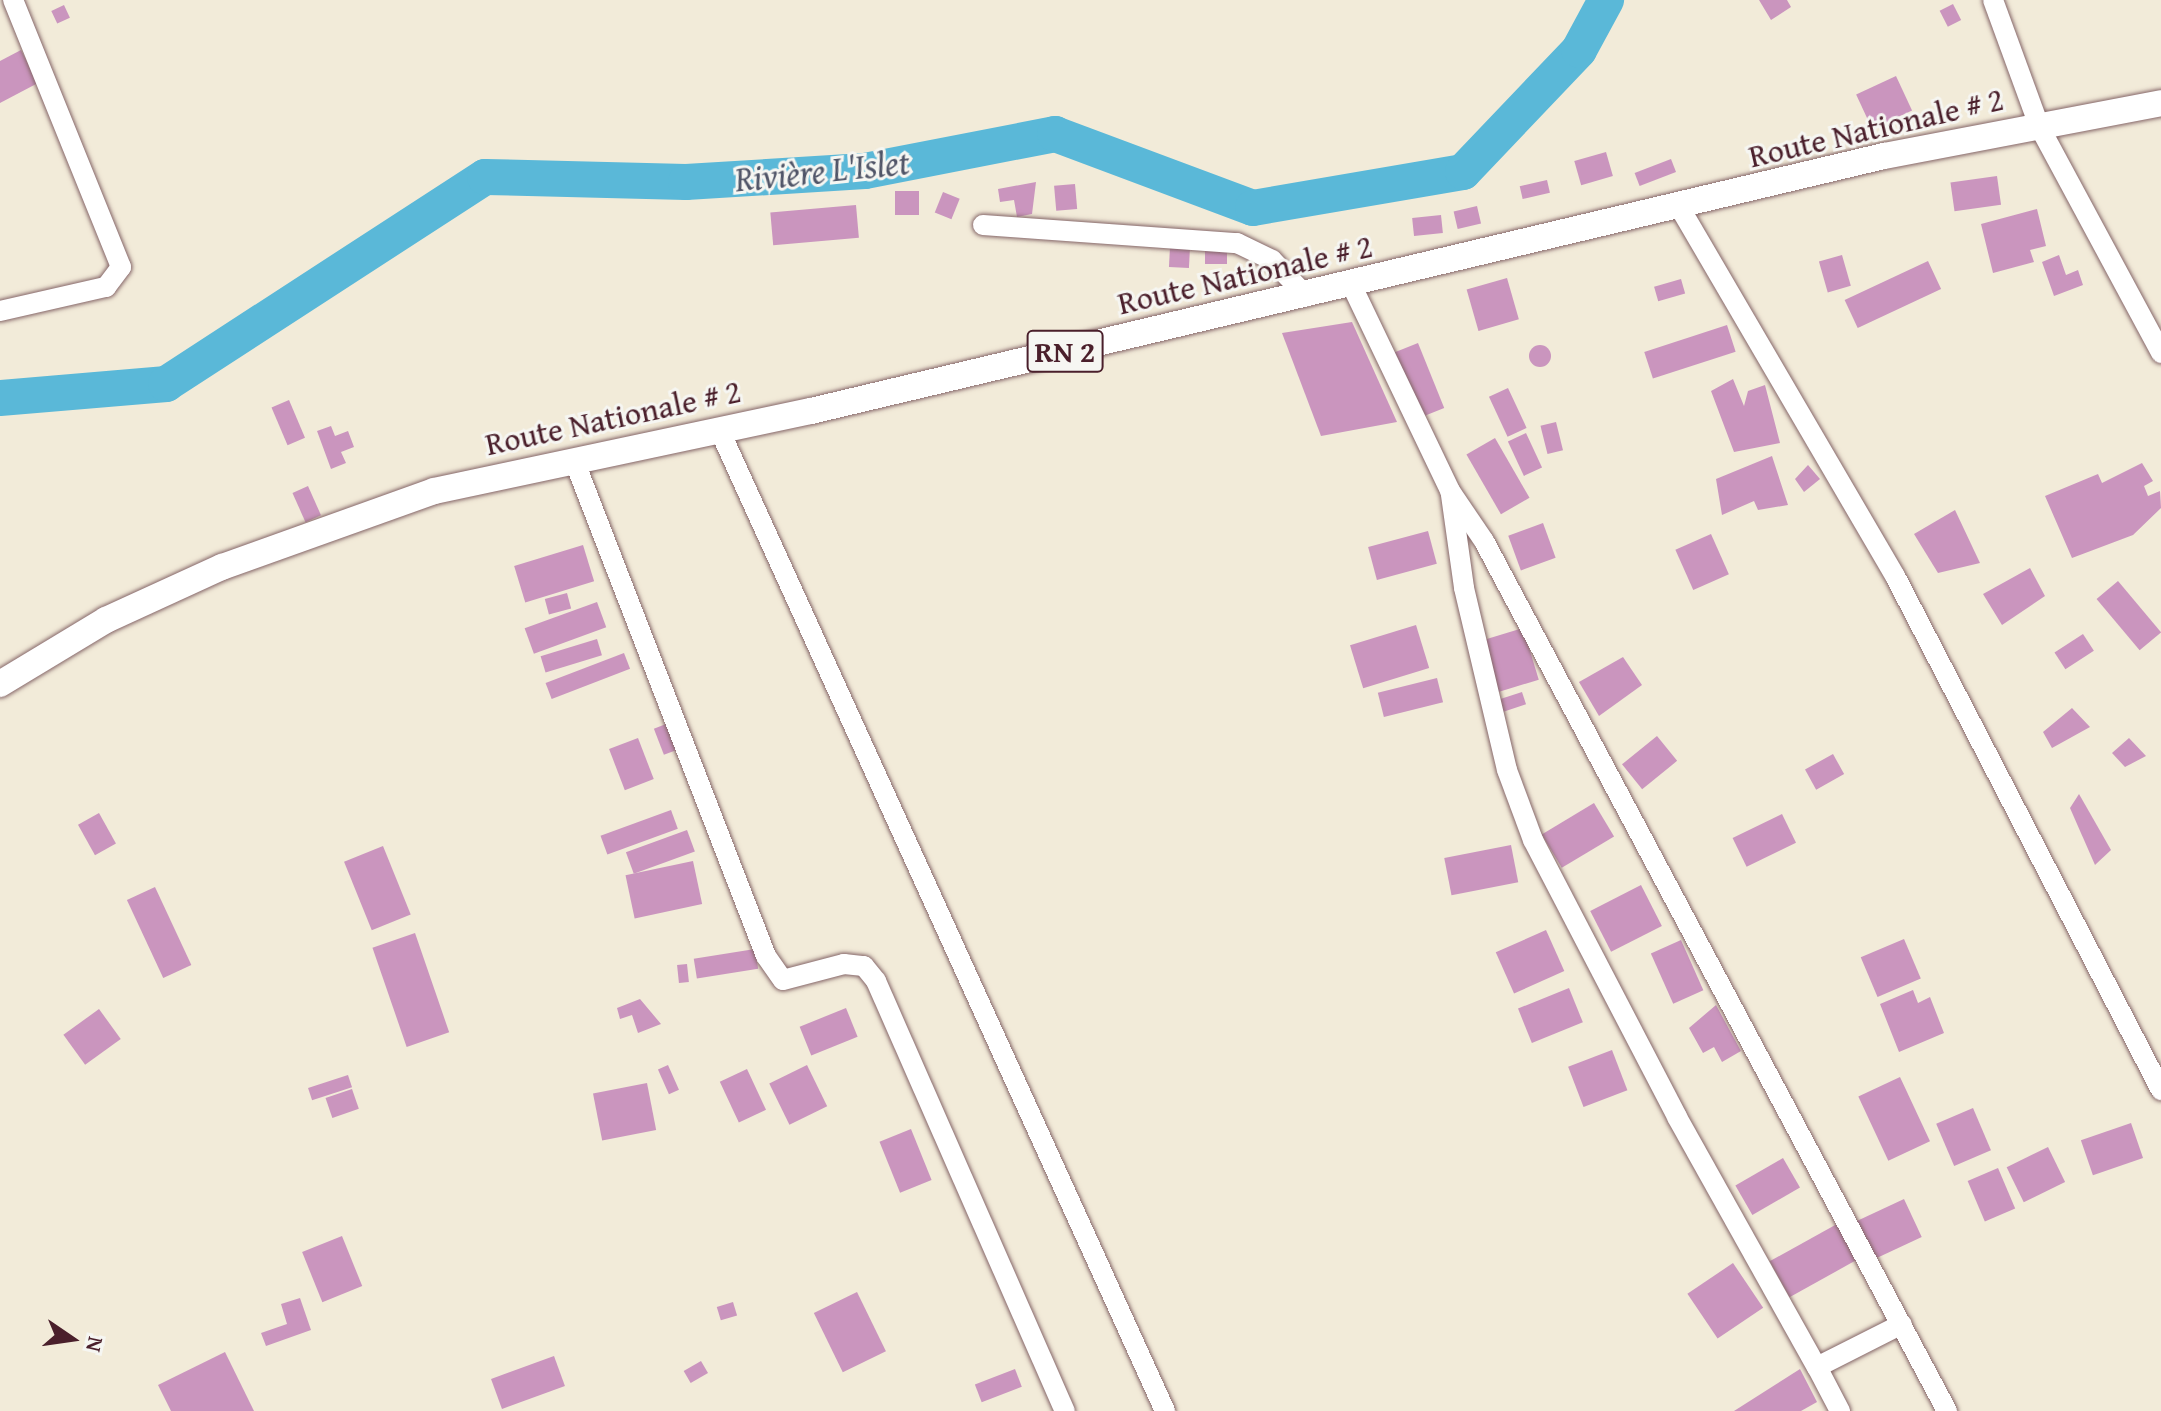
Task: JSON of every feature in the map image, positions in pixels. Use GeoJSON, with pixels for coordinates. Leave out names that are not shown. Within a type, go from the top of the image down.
{"type":"FeatureCollection","features":[{"type":"Feature","properties":{"kind":"main road","name":"Route Nationale # 2"},"geometry":{"type":"LineString","coordinates":[[0,684],[106,620],[222,567],[434,491],[1352,286],[2039,126],[2161,103]]}},
{"type":"Feature","properties":{"kind":"street"},"geometry":{"type":"LineString","coordinates":[[0,311],[106,287],[121,267],[13,0]]}},
{"type":"Feature","properties":{"kind":"street"},"geometry":{"type":"LineString","coordinates":[[1993,0],[2039,126],[2161,353]]}},
{"type":"Feature","properties":{"kind":"street"},"geometry":{"type":"LineString","coordinates":[[1680,208],[1895,576],[2161,1090]]}},
{"type":"Feature","properties":{"kind":"street"},"geometry":{"type":"LineString","coordinates":[[983,225],[1237,243],[1272,260],[1306,296]]}},
{"type":"Feature","properties":{"kind":"street"},"geometry":{"type":"LineString","coordinates":[[1352,286],[1450,491],[1484,541],[1947,1411]]}},
{"type":"Feature","properties":{"kind":"street"},"geometry":{"type":"LineString","coordinates":[[719,429],[1165,1411]]}},
{"type":"Feature","properties":{"kind":"street"},"geometry":{"type":"LineString","coordinates":[[574,460],[766,956],[783,980],[844,964],[864,966],[876,981],[1065,1411]]}},
{"type":"Feature","properties":{"kind":"street"},"geometry":{"type":"LineString","coordinates":[[1450,491],[1486,696],[1533,840],[1840,1411]]}},
{"type":"Feature","properties":{"kind":"street"},"geometry":{"type":"LineString","coordinates":[[1817,1367],[1902,1324]]}},
{"type":"Feature","properties":{"kind":"building"},"geometry":{"type":"Polygon","coordinates":[[[1759,0],[1787,0],[1791,7],[1771,20],[1759,0]]]}},
{"type":"Feature","properties":{"kind":"building"},"geometry":{"type":"Polygon","coordinates":[[[1953,4],[1961,20],[1948,27],[1940,11],[1953,4]]]}},
{"type":"Feature","properties":{"kind":"building"},"geometry":{"type":"Polygon","coordinates":[[[64,5],[70,18],[57,24],[51,11],[64,5]]]}},
{"type":"Feature","properties":{"kind":"building"},"geometry":{"type":"Polygon","coordinates":[[[21,50],[38,83],[0,103],[0,61],[21,50]]]}},
{"type":"Feature","properties":{"kind":"building"},"geometry":{"type":"Polygon","coordinates":[[[1896,76],[1912,110],[1872,129],[1856,95],[1896,76]]]}},
{"type":"Feature","properties":{"kind":"building"},"geometry":{"type":"Polygon","coordinates":[[[1606,152],[1613,176],[1581,185],[1574,161],[1606,152]]]}},
{"type":"Feature","properties":{"kind":"building"},"geometry":{"type":"Polygon","coordinates":[[[1671,159],[1676,172],[1640,186],[1635,173],[1671,159]]]}},
{"type":"Feature","properties":{"kind":"building"},"geometry":{"type":"Polygon","coordinates":[[[1997,176],[2001,205],[1954,211],[1950,183],[1997,176]]]}},
{"type":"Feature","properties":{"kind":"building"},"geometry":{"type":"Polygon","coordinates":[[[1547,180],[1550,193],[1523,199],[1520,186],[1547,180]]]}},
{"type":"Feature","properties":{"kind":"building"},"geometry":{"type":"Polygon","coordinates":[[[1036,182],[1032,214],[1017,217],[1014,200],[1000,202],[998,189],[1036,182]]]}},
{"type":"Feature","properties":{"kind":"building"},"geometry":{"type":"Polygon","coordinates":[[[1075,184],[1077,209],[1056,211],[1054,186],[1075,184]]]}},
{"type":"Feature","properties":{"kind":"building"},"geometry":{"type":"Polygon","coordinates":[[[895,191],[919,191],[919,215],[895,215],[895,191]]]}},
{"type":"Feature","properties":{"kind":"building"},"geometry":{"type":"Polygon","coordinates":[[[943,192],[960,199],[951,219],[935,212],[943,192]]]}},
{"type":"Feature","properties":{"kind":"building"},"geometry":{"type":"Polygon","coordinates":[[[856,205],[859,238],[773,245],[770,212],[856,205]]]}},
{"type":"Feature","properties":{"kind":"building"},"geometry":{"type":"Polygon","coordinates":[[[1477,206],[1481,224],[1458,229],[1454,211],[1477,206]]]}},
{"type":"Feature","properties":{"kind":"building"},"geometry":{"type":"Polygon","coordinates":[[[2037,209],[2046,246],[2030,250],[2034,262],[1993,273],[1981,224],[2037,209]]]}},
{"type":"Feature","properties":{"kind":"building"},"geometry":{"type":"Polygon","coordinates":[[[1441,215],[1443,233],[1414,236],[1412,218],[1441,215]]]}},
{"type":"Feature","properties":{"kind":"building"},"geometry":{"type":"Polygon","coordinates":[[[1205,245],[1227,245],[1227,264],[1205,264],[1205,245]]]}},
{"type":"Feature","properties":{"kind":"building"},"geometry":{"type":"Polygon","coordinates":[[[1170,247],[1190,248],[1189,268],[1169,267],[1170,247]]]}},
{"type":"Feature","properties":{"kind":"building"},"geometry":{"type":"Polygon","coordinates":[[[1842,255],[1851,286],[1828,292],[1819,262],[1842,255]]]}},
{"type":"Feature","properties":{"kind":"building"},"geometry":{"type":"Polygon","coordinates":[[[2059,255],[2066,275],[2078,270],[2083,285],[2054,296],[2042,262],[2059,255]]]}},
{"type":"Feature","properties":{"kind":"building"},"geometry":{"type":"Polygon","coordinates":[[[1928,261],[1941,289],[1858,328],[1845,300],[1928,261]]]}},
{"type":"Feature","properties":{"kind":"building"},"geometry":{"type":"Polygon","coordinates":[[[1507,278],[1519,319],[1478,331],[1467,290],[1507,278]]]}},
{"type":"Feature","properties":{"kind":"building"},"geometry":{"type":"Polygon","coordinates":[[[1681,279],[1685,293],[1658,301],[1654,287],[1681,279]]]}},
{"type":"Feature","properties":{"kind":"building"},"geometry":{"type":"Polygon","coordinates":[[[1352,322],[1397,422],[1321,436],[1282,333],[1352,322]]]}},
{"type":"Feature","properties":{"kind":"building"},"geometry":{"type":"Polygon","coordinates":[[[1727,325],[1736,352],[1653,379],[1644,352],[1727,325]]]}},
{"type":"Feature","properties":{"kind":"building"},"geometry":{"type":"Polygon","coordinates":[[[1418,343],[1444,408],[1419,418],[1393,353],[1418,343]]]}},
{"type":"Feature","properties":{"kind":"building"},"geometry":{"type":"Polygon","coordinates":[[[1536,345],[1544,345],[1551,356],[1544,367],[1536,367],[1529,360],[1529,352],[1536,345]]]}},
{"type":"Feature","properties":{"kind":"building"},"geometry":{"type":"Polygon","coordinates":[[[1733,379],[1744,406],[1748,391],[1765,385],[1780,443],[1734,452],[1711,391],[1733,379]]]}},
{"type":"Feature","properties":{"kind":"building"},"geometry":{"type":"Polygon","coordinates":[[[1508,388],[1527,428],[1508,437],[1489,397],[1508,388]]]}},
{"type":"Feature","properties":{"kind":"building"},"geometry":{"type":"Polygon","coordinates":[[[289,400],[305,438],[288,445],[272,407],[289,400]]]}},
{"type":"Feature","properties":{"kind":"building"},"geometry":{"type":"Polygon","coordinates":[[[1556,422],[1563,450],[1547,454],[1540,426],[1556,422]]]}},
{"type":"Feature","properties":{"kind":"building"},"geometry":{"type":"Polygon","coordinates":[[[331,426],[335,436],[348,431],[354,447],[341,452],[346,463],[331,469],[317,431],[331,426]]]}},
{"type":"Feature","properties":{"kind":"building"},"geometry":{"type":"Polygon","coordinates":[[[1526,433],[1542,467],[1524,476],[1508,441],[1526,433]]]}},
{"type":"Feature","properties":{"kind":"building"},"geometry":{"type":"Polygon","coordinates":[[[1495,438],[1530,498],[1501,514],[1466,454],[1495,438]]]}},
{"type":"Feature","properties":{"kind":"building"},"geometry":{"type":"Polygon","coordinates":[[[1772,456],[1788,505],[1758,510],[1754,501],[1722,515],[1716,479],[1772,456]]]}},
{"type":"Feature","properties":{"kind":"building"},"geometry":{"type":"Polygon","coordinates":[[[2142,463],[2153,481],[2144,486],[2148,496],[2160,491],[2161,508],[2133,535],[2072,558],[2045,496],[2098,474],[2102,483],[2142,463]]]}},
{"type":"Feature","properties":{"kind":"building"},"geometry":{"type":"Polygon","coordinates":[[[1808,465],[1820,479],[1804,492],[1795,479],[1808,465]]]}},
{"type":"Feature","properties":{"kind":"building"},"geometry":{"type":"Polygon","coordinates":[[[308,486],[321,515],[305,522],[292,493],[308,486]]]}},
{"type":"Feature","properties":{"kind":"building"},"geometry":{"type":"Polygon","coordinates":[[[1955,510],[1980,563],[1938,573],[1914,534],[1955,510]]]}},
{"type":"Feature","properties":{"kind":"building"},"geometry":{"type":"Polygon","coordinates":[[[1543,523],[1556,558],[1521,570],[1508,536],[1543,523]]]}},
{"type":"Feature","properties":{"kind":"building"},"geometry":{"type":"Polygon","coordinates":[[[1428,531],[1437,564],[1377,580],[1368,547],[1428,531]]]}},
{"type":"Feature","properties":{"kind":"building"},"geometry":{"type":"Polygon","coordinates":[[[1711,534],[1729,574],[1693,590],[1675,550],[1711,534]]]}},
{"type":"Feature","properties":{"kind":"building"},"geometry":{"type":"Polygon","coordinates":[[[583,545],[594,581],[525,602],[514,566],[583,545]]]}},
{"type":"Feature","properties":{"kind":"building"},"geometry":{"type":"Polygon","coordinates":[[[2030,568],[2045,596],[2002,625],[1983,594],[2030,568]]]}},
{"type":"Feature","properties":{"kind":"building"},"geometry":{"type":"Polygon","coordinates":[[[2118,581],[2161,632],[2140,650],[2097,599],[2118,581]]]}},
{"type":"Feature","properties":{"kind":"building"},"geometry":{"type":"Polygon","coordinates":[[[567,593],[571,608],[549,614],[545,599],[567,593]]]}},
{"type":"Feature","properties":{"kind":"building"},"geometry":{"type":"Polygon","coordinates":[[[597,602],[606,627],[534,654],[525,628],[597,602]]]}},
{"type":"Feature","properties":{"kind":"building"},"geometry":{"type":"Polygon","coordinates":[[[1416,625],[1429,668],[1363,688],[1350,645],[1416,625]]]}},
{"type":"Feature","properties":{"kind":"building"},"geometry":{"type":"Polygon","coordinates":[[[1523,628],[1539,680],[1498,692],[1482,641],[1523,628]]]}},
{"type":"Feature","properties":{"kind":"building"},"geometry":{"type":"Polygon","coordinates":[[[2083,634],[2094,651],[2065,669],[2054,653],[2083,634]]]}},
{"type":"Feature","properties":{"kind":"building"},"geometry":{"type":"Polygon","coordinates":[[[597,639],[602,655],[546,673],[541,656],[597,639]]]}},
{"type":"Feature","properties":{"kind":"building"},"geometry":{"type":"Polygon","coordinates":[[[624,653],[630,669],[552,699],[546,683],[624,653]]]}},
{"type":"Feature","properties":{"kind":"building"},"geometry":{"type":"Polygon","coordinates":[[[1623,657],[1642,685],[1599,716],[1579,682],[1623,657]]]}},
{"type":"Feature","properties":{"kind":"building"},"geometry":{"type":"Polygon","coordinates":[[[1437,678],[1443,702],[1384,717],[1378,693],[1437,678]]]}},
{"type":"Feature","properties":{"kind":"building"},"geometry":{"type":"Polygon","coordinates":[[[1522,692],[1526,704],[1497,714],[1493,701],[1522,692]]]}},
{"type":"Feature","properties":{"kind":"building"},"geometry":{"type":"Polygon","coordinates":[[[2072,708],[2090,727],[2052,748],[2043,732],[2072,708]]]}},
{"type":"Feature","properties":{"kind":"building"},"geometry":{"type":"Polygon","coordinates":[[[666,724],[676,750],[664,755],[654,729],[666,724]]]}},
{"type":"Feature","properties":{"kind":"building"},"geometry":{"type":"Polygon","coordinates":[[[1657,736],[1677,761],[1642,789],[1622,764],[1657,736]]]}},
{"type":"Feature","properties":{"kind":"building"},"geometry":{"type":"Polygon","coordinates":[[[638,738],[654,779],[625,790],[609,749],[638,738]]]}},
{"type":"Feature","properties":{"kind":"building"},"geometry":{"type":"Polygon","coordinates":[[[2129,738],[2146,756],[2125,767],[2112,753],[2129,738]]]}},
{"type":"Feature","properties":{"kind":"building"},"geometry":{"type":"Polygon","coordinates":[[[1833,754],[1844,774],[1816,790],[1805,770],[1833,754]]]}},
{"type":"Feature","properties":{"kind":"building"},"geometry":{"type":"Polygon","coordinates":[[[2079,794],[2111,850],[2095,865],[2070,808],[2079,794]]]}},
{"type":"Feature","properties":{"kind":"building"},"geometry":{"type":"Polygon","coordinates":[[[1594,803],[1614,836],[1562,868],[1542,834],[1594,803]]]}},
{"type":"Feature","properties":{"kind":"building"},"geometry":{"type":"Polygon","coordinates":[[[671,810],[678,829],[607,854],[601,836],[671,810]]]}},
{"type":"Feature","properties":{"kind":"building"},"geometry":{"type":"Polygon","coordinates":[[[99,813],[116,844],[95,855],[78,825],[99,813]]]}},
{"type":"Feature","properties":{"kind":"building"},"geometry":{"type":"Polygon","coordinates":[[[1782,814],[1796,843],[1747,867],[1733,838],[1782,814]]]}},
{"type":"Feature","properties":{"kind":"building"},"geometry":{"type":"Polygon","coordinates":[[[687,830],[695,852],[634,874],[626,852],[687,830]]]}},
{"type":"Feature","properties":{"kind":"building"},"geometry":{"type":"Polygon","coordinates":[[[1511,845],[1518,882],[1452,895],[1444,858],[1511,845]]]}},
{"type":"Feature","properties":{"kind":"building"},"geometry":{"type":"Polygon","coordinates":[[[383,846],[411,915],[372,930],[344,862],[383,846]]]}},
{"type":"Feature","properties":{"kind":"building"},"geometry":{"type":"Polygon","coordinates":[[[693,861],[702,904],[635,918],[626,875],[693,861]]]}},
{"type":"Feature","properties":{"kind":"building"},"geometry":{"type":"Polygon","coordinates":[[[1641,885],[1662,926],[1611,952],[1590,911],[1641,885]]]}},
{"type":"Feature","properties":{"kind":"building"},"geometry":{"type":"Polygon","coordinates":[[[155,887],[191,965],[163,978],[127,900],[155,887]]]}},
{"type":"Feature","properties":{"kind":"building"},"geometry":{"type":"Polygon","coordinates":[[[1546,930],[1564,971],[1514,993],[1496,952],[1546,930]]]}},
{"type":"Feature","properties":{"kind":"building"},"geometry":{"type":"Polygon","coordinates":[[[415,933],[449,1032],[407,1047],[372,948],[415,933]]]}},
{"type":"Feature","properties":{"kind":"building"},"geometry":{"type":"Polygon","coordinates":[[[1904,939],[1921,979],[1878,997],[1861,957],[1904,939]]]}},
{"type":"Feature","properties":{"kind":"building"},"geometry":{"type":"Polygon","coordinates":[[[1681,940],[1703,990],[1673,1004],[1651,953],[1681,940]]]}},
{"type":"Feature","properties":{"kind":"building"},"geometry":{"type":"Polygon","coordinates":[[[755,949],[758,969],[697,978],[694,959],[755,949]]]}},
{"type":"Feature","properties":{"kind":"building"},"geometry":{"type":"Polygon","coordinates":[[[687,964],[689,982],[679,983],[677,965],[687,964]]]}},
{"type":"Feature","properties":{"kind":"building"},"geometry":{"type":"Polygon","coordinates":[[[1569,988],[1583,1022],[1532,1043],[1518,1009],[1569,988]]]}},
{"type":"Feature","properties":{"kind":"building"},"geometry":{"type":"Polygon","coordinates":[[[1913,990],[1918,1003],[1930,997],[1944,1033],[1899,1052],[1880,1004],[1913,990]]]}},
{"type":"Feature","properties":{"kind":"building"},"geometry":{"type":"Polygon","coordinates":[[[640,999],[661,1024],[638,1033],[632,1015],[620,1019],[617,1008],[640,999]]]}},
{"type":"Feature","properties":{"kind":"building"},"geometry":{"type":"Polygon","coordinates":[[[1716,1005],[1741,1051],[1722,1062],[1714,1047],[1703,1053],[1689,1028],[1716,1005]]]}},
{"type":"Feature","properties":{"kind":"building"},"geometry":{"type":"Polygon","coordinates":[[[846,1008],[858,1037],[811,1055],[800,1027],[846,1008]]]}},
{"type":"Feature","properties":{"kind":"building"},"geometry":{"type":"Polygon","coordinates":[[[99,1009],[121,1039],[85,1065],[63,1035],[99,1009]]]}},
{"type":"Feature","properties":{"kind":"building"},"geometry":{"type":"Polygon","coordinates":[[[1612,1050],[1627,1090],[1584,1107],[1568,1067],[1612,1050]]]}},
{"type":"Feature","properties":{"kind":"building"},"geometry":{"type":"Polygon","coordinates":[[[668,1065],[679,1090],[669,1094],[658,1069],[668,1065]]]}},
{"type":"Feature","properties":{"kind":"building"},"geometry":{"type":"Polygon","coordinates":[[[807,1065],[827,1106],[789,1125],[769,1083],[807,1065]]]}},
{"type":"Feature","properties":{"kind":"building"},"geometry":{"type":"Polygon","coordinates":[[[747,1069],[766,1110],[739,1122],[720,1082],[747,1069]]]}},
{"type":"Feature","properties":{"kind":"building"},"geometry":{"type":"Polygon","coordinates":[[[348,1075],[352,1087],[312,1100],[308,1088],[348,1075]]]}},
{"type":"Feature","properties":{"kind":"building"},"geometry":{"type":"Polygon","coordinates":[[[1900,1077],[1930,1141],[1888,1161],[1858,1096],[1900,1077]]]}},
{"type":"Feature","properties":{"kind":"building"},"geometry":{"type":"Polygon","coordinates":[[[647,1083],[656,1130],[602,1141],[593,1093],[647,1083]]]}},
{"type":"Feature","properties":{"kind":"building"},"geometry":{"type":"Polygon","coordinates":[[[352,1089],[359,1109],[332,1118],[326,1098],[352,1089]]]}},
{"type":"Feature","properties":{"kind":"building"},"geometry":{"type":"Polygon","coordinates":[[[1973,1108],[1991,1150],[1954,1166],[1936,1124],[1973,1108]]]}},
{"type":"Feature","properties":{"kind":"building"},"geometry":{"type":"Polygon","coordinates":[[[2131,1123],[2143,1158],[2093,1175],[2081,1140],[2131,1123]]]}},
{"type":"Feature","properties":{"kind":"building"},"geometry":{"type":"Polygon","coordinates":[[[911,1129],[932,1180],[900,1193],[879,1142],[911,1129]]]}},
{"type":"Feature","properties":{"kind":"building"},"geometry":{"type":"Polygon","coordinates":[[[2048,1147],[2065,1182],[2024,1202],[2007,1167],[2048,1147]]]}},
{"type":"Feature","properties":{"kind":"building"},"geometry":{"type":"Polygon","coordinates":[[[1783,1158],[1800,1187],[1752,1215],[1735,1186],[1783,1158]]]}},
{"type":"Feature","properties":{"kind":"building"},"geometry":{"type":"Polygon","coordinates":[[[1998,1168],[2015,1209],[1985,1221],[1968,1181],[1998,1168]]]}},
{"type":"Feature","properties":{"kind":"building"},"geometry":{"type":"Polygon","coordinates":[[[1904,1199],[1922,1237],[1875,1259],[1857,1221],[1904,1199]]]}},
{"type":"Feature","properties":{"kind":"building"},"geometry":{"type":"Polygon","coordinates":[[[1837,1224],[1857,1260],[1790,1297],[1770,1261],[1837,1224]]]}},
{"type":"Feature","properties":{"kind":"building"},"geometry":{"type":"Polygon","coordinates":[[[342,1236],[362,1286],[322,1302],[302,1252],[342,1236]]]}},
{"type":"Feature","properties":{"kind":"building"},"geometry":{"type":"Polygon","coordinates":[[[1733,1263],[1763,1308],[1718,1339],[1687,1294],[1733,1263]]]}},
{"type":"Feature","properties":{"kind":"building"},"geometry":{"type":"Polygon","coordinates":[[[857,1292],[886,1351],[843,1372],[814,1313],[857,1292]]]}},
{"type":"Feature","properties":{"kind":"building"},"geometry":{"type":"Polygon","coordinates":[[[300,1298],[311,1330],[266,1346],[261,1333],[287,1324],[281,1304],[300,1298]]]}},
{"type":"Feature","properties":{"kind":"building"},"geometry":{"type":"Polygon","coordinates":[[[733,1302],[737,1315],[721,1320],[717,1307],[733,1302]]]}},
{"type":"Feature","properties":{"kind":"building"},"geometry":{"type":"Polygon","coordinates":[[[225,1352],[254,1411],[171,1411],[158,1385],[225,1352]]]}},
{"type":"Feature","properties":{"kind":"building"},"geometry":{"type":"Polygon","coordinates":[[[554,1356],[565,1386],[502,1409],[491,1379],[554,1356]]]}},
{"type":"Feature","properties":{"kind":"building"},"geometry":{"type":"Polygon","coordinates":[[[701,1361],[708,1373],[691,1383],[684,1371],[701,1361]]]}},
{"type":"Feature","properties":{"kind":"building"},"geometry":{"type":"Polygon","coordinates":[[[1015,1369],[1022,1387],[982,1402],[975,1384],[1015,1369]]]}},
{"type":"Feature","properties":{"kind":"building"},"geometry":{"type":"Polygon","coordinates":[[[1800,1369],[1817,1402],[1801,1411],[1734,1411],[1800,1369]]]}},
{"type":"Feature","properties":{"kind":"waterway","name":"Rivière L'Islet"},"geometry":{"type":"LineString","coordinates":[[0,398],[166,384],[485,177],[686,182],[865,171],[1055,134],[1253,208],[1463,172],[1579,50],[1606,0]]}}]}
